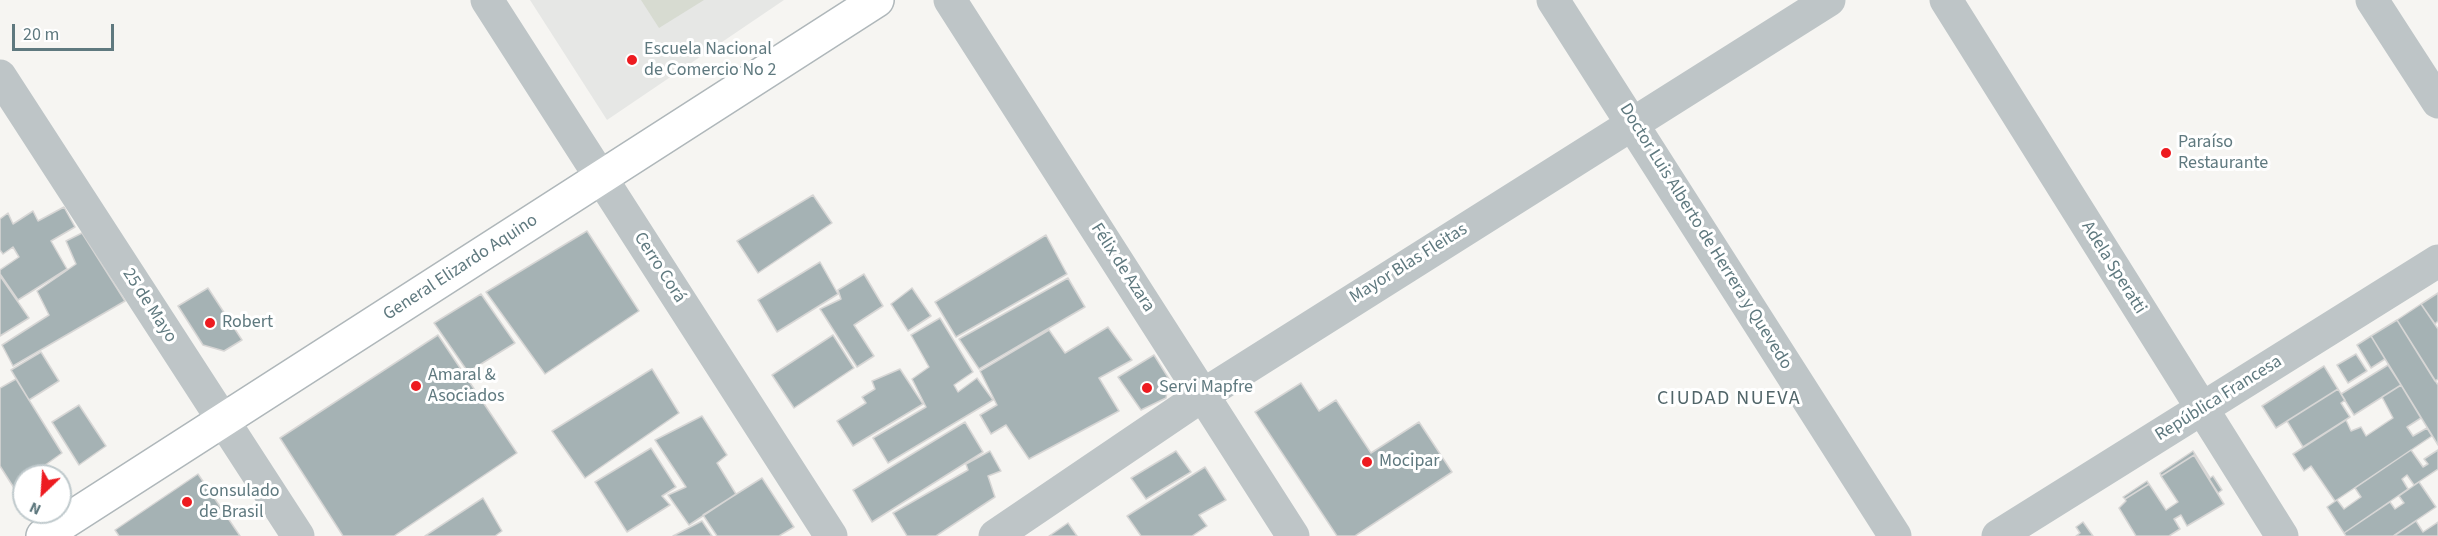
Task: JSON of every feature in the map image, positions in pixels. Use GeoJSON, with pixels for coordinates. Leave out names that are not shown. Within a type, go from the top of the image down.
{"type":"FeatureCollection","features":[{"type":"Feature","properties":{"kind":"main road","name":"General Elizardo Aquino"},"geometry":{"type":"LineString","coordinates":[[44,536],[877,0]]}},
{"type":"Feature","properties":{"kind":"street","name":"Cerro Corá"},"geometry":{"type":"LineString","coordinates":[[487,0],[831,536]]}},
{"type":"Feature","properties":{"kind":"street","name":"Félix de Azara"},"geometry":{"type":"LineString","coordinates":[[950,0],[1293,536]]}},
{"type":"Feature","properties":{"kind":"street","name":"Doctor Luis Alberto de Herrera y Quevedo"},"geometry":{"type":"LineString","coordinates":[[1553,0],[1895,536]]}},
{"type":"Feature","properties":{"kind":"street","name":"Mayor Blas Fleitas"},"geometry":{"type":"LineString","coordinates":[[994,536],[1203,395],[1828,0]]}},
{"type":"Feature","properties":{"kind":"street","name":"Adela Speratti"},"geometry":{"type":"LineString","coordinates":[[1946,0],[2282,536]]}},
{"type":"Feature","properties":{"kind":"street"},"geometry":{"type":"LineString","coordinates":[[2372,0],[2438,102]]}},
{"type":"Feature","properties":{"kind":"street","name":"25 de Mayo"},"geometry":{"type":"LineString","coordinates":[[0,75],[298,536]]}},
{"type":"Feature","properties":{"kind":"street","name":"República Francesa"},"geometry":{"type":"LineString","coordinates":[[1998,536],[2438,261]]}},
{"type":"Feature","properties":{"kind":"shaded area","name":"Escuela Nacional de Comercio No 2"},"geometry":{"type":"Polygon","coordinates":[[[530,0],[784,0],[607,120],[530,0]]]}},
{"type":"Feature","properties":{"kind":"shaded area"},"geometry":{"type":"Polygon","coordinates":[[[641,0],[704,0],[659,28],[641,0]]]}},
{"type":"Feature","properties":{"kind":"building"},"geometry":{"type":"Polygon","coordinates":[[[813,195],[832,223],[758,273],[737,241],[813,195]]]}},
{"type":"Feature","properties":{"kind":"building"},"geometry":{"type":"Polygon","coordinates":[[[64,207],[75,227],[51,241],[67,269],[18,300],[0,274],[0,270],[19,257],[13,247],[3,254],[0,250],[0,219],[8,213],[13,224],[33,211],[38,221],[64,207]]]}},
{"type":"Feature","properties":{"kind":"building"},"geometry":{"type":"Polygon","coordinates":[[[587,231],[639,311],[545,374],[486,292],[587,231]]]}},
{"type":"Feature","properties":{"kind":"building"},"geometry":{"type":"Polygon","coordinates":[[[82,233],[125,301],[13,366],[2,345],[49,315],[37,291],[76,264],[66,241],[82,233]]]}},
{"type":"Feature","properties":{"kind":"building"},"geometry":{"type":"Polygon","coordinates":[[[1046,235],[1067,274],[956,337],[935,302],[1046,235]]]}},
{"type":"Feature","properties":{"kind":"building"},"geometry":{"type":"Polygon","coordinates":[[[820,262],[838,294],[777,332],[758,300],[820,262]]]}},
{"type":"Feature","properties":{"kind":"building"},"geometry":{"type":"Polygon","coordinates":[[[864,274],[883,306],[854,325],[874,356],[857,367],[820,309],[841,299],[838,290],[864,274]]]}},
{"type":"Feature","properties":{"kind":"building"},"geometry":{"type":"Polygon","coordinates":[[[0,276],[29,318],[0,336],[0,276]]]}},
{"type":"Feature","properties":{"kind":"building"},"geometry":{"type":"Polygon","coordinates":[[[1068,278],[1085,307],[979,369],[959,339],[1068,278]]]}},
{"type":"Feature","properties":{"kind":"building","name":"Robert"},"geometry":{"type":"Polygon","coordinates":[[[208,288],[242,340],[224,351],[203,345],[178,306],[208,288]]]}},
{"type":"Feature","properties":{"kind":"building"},"geometry":{"type":"Polygon","coordinates":[[[912,288],[931,316],[908,331],[891,304],[912,288]]]}},
{"type":"Feature","properties":{"kind":"building"},"geometry":{"type":"Polygon","coordinates":[[[2438,293],[2438,321],[2435,324],[2421,304],[2438,293]]]}},
{"type":"Feature","properties":{"kind":"building"},"geometry":{"type":"Polygon","coordinates":[[[481,294],[515,343],[468,372],[434,323],[481,294]]]}},
{"type":"Feature","properties":{"kind":"building"},"geometry":{"type":"Polygon","coordinates":[[[2421,304],[2438,329],[2438,379],[2435,381],[2397,320],[2421,304]]]}},
{"type":"Feature","properties":{"kind":"building"},"geometry":{"type":"Polygon","coordinates":[[[940,318],[973,372],[954,385],[958,392],[977,378],[993,400],[888,463],[873,438],[926,407],[912,379],[929,367],[911,335],[940,318]]]}},
{"type":"Feature","properties":{"kind":"building"},"geometry":{"type":"Polygon","coordinates":[[[2397,320],[2438,385],[2438,445],[2371,336],[2397,320]]]}},
{"type":"Feature","properties":{"kind":"building"},"geometry":{"type":"Polygon","coordinates":[[[1108,327],[1132,360],[1099,378],[1119,411],[1029,459],[1006,425],[991,434],[980,415],[997,405],[980,371],[1049,330],[1065,353],[1108,327]]]}},
{"type":"Feature","properties":{"kind":"building","name":"Amaral & Asociados"},"geometry":{"type":"Polygon","coordinates":[[[438,335],[517,453],[394,536],[343,536],[280,438],[438,335]]]}},
{"type":"Feature","properties":{"kind":"building"},"geometry":{"type":"Polygon","coordinates":[[[833,335],[854,368],[794,408],[772,375],[833,335]]]}},
{"type":"Feature","properties":{"kind":"building"},"geometry":{"type":"Polygon","coordinates":[[[2371,336],[2385,359],[2371,368],[2357,345],[2371,336]]]}},
{"type":"Feature","properties":{"kind":"building"},"geometry":{"type":"Polygon","coordinates":[[[41,352],[59,381],[29,400],[11,370],[41,352]]]}},
{"type":"Feature","properties":{"kind":"building"},"geometry":{"type":"Polygon","coordinates":[[[2356,354],[2367,371],[2348,383],[2337,365],[2356,354]]]}},
{"type":"Feature","properties":{"kind":"building","name":"Servi Mapfre"},"geometry":{"type":"Polygon","coordinates":[[[1154,355],[1169,379],[1166,398],[1141,410],[1118,377],[1154,355]]]}},
{"type":"Feature","properties":{"kind":"building"},"geometry":{"type":"Polygon","coordinates":[[[2388,365],[2401,385],[2354,415],[2341,394],[2388,365]]]}},
{"type":"Feature","properties":{"kind":"building"},"geometry":{"type":"Polygon","coordinates":[[[2324,366],[2338,389],[2276,428],[2262,406],[2324,366]]]}},
{"type":"Feature","properties":{"kind":"building"},"geometry":{"type":"Polygon","coordinates":[[[652,369],[679,413],[585,478],[552,431],[652,369]]]}},
{"type":"Feature","properties":{"kind":"building"},"geometry":{"type":"Polygon","coordinates":[[[900,369],[923,404],[853,446],[837,421],[866,403],[862,397],[875,389],[872,381],[900,369]]]}},
{"type":"Feature","properties":{"kind":"building"},"geometry":{"type":"Polygon","coordinates":[[[16,379],[62,453],[47,464],[12,464],[12,485],[0,466],[0,388],[16,379]]]}},
{"type":"Feature","properties":{"kind":"building","name":"Mocipar"},"geometry":{"type":"Polygon","coordinates":[[[1301,383],[1319,411],[1336,400],[1371,453],[1419,422],[1452,472],[1355,536],[1337,536],[1255,412],[1301,383]]]}},
{"type":"Feature","properties":{"kind":"building"},"geometry":{"type":"Polygon","coordinates":[[[2401,385],[2421,418],[2407,427],[2413,436],[2427,428],[2432,436],[2335,501],[2311,466],[2304,471],[2293,454],[2346,420],[2351,431],[2361,427],[2366,436],[2393,418],[2382,397],[2401,385]]]}},
{"type":"Feature","properties":{"kind":"building"},"geometry":{"type":"Polygon","coordinates":[[[2338,389],[2345,400],[2341,403],[2350,417],[2303,447],[2287,421],[2338,389]]]}},
{"type":"Feature","properties":{"kind":"building"},"geometry":{"type":"Polygon","coordinates":[[[79,405],[106,446],[79,465],[52,422],[79,405]]]}},
{"type":"Feature","properties":{"kind":"building"},"geometry":{"type":"Polygon","coordinates":[[[702,416],[727,455],[717,463],[736,494],[689,525],[668,495],[686,487],[655,440],[702,416]]]}},
{"type":"Feature","properties":{"kind":"building"},"geometry":{"type":"Polygon","coordinates":[[[965,422],[983,452],[872,522],[853,490],[965,422]]]}},
{"type":"Feature","properties":{"kind":"building"},"geometry":{"type":"Polygon","coordinates":[[[651,448],[676,487],[662,496],[670,505],[627,532],[595,482],[651,448]]]}},
{"type":"Feature","properties":{"kind":"building"},"geometry":{"type":"Polygon","coordinates":[[[2411,450],[2423,467],[2428,464],[2424,459],[2438,450],[2438,469],[2414,485],[2407,475],[2402,479],[2408,489],[2344,533],[2327,507],[2337,500],[2344,509],[2361,497],[2355,488],[2411,450]]]}},
{"type":"Feature","properties":{"kind":"building"},"geometry":{"type":"Polygon","coordinates":[[[990,451],[1001,471],[988,476],[995,497],[936,536],[907,536],[893,513],[968,470],[966,464],[990,451]]]}},
{"type":"Feature","properties":{"kind":"building"},"geometry":{"type":"Polygon","coordinates":[[[1176,451],[1191,472],[1146,499],[1131,478],[1176,451]]]}},
{"type":"Feature","properties":{"kind":"building"},"geometry":{"type":"Polygon","coordinates":[[[2193,451],[2210,478],[2213,476],[2222,490],[2218,493],[2194,455],[2161,476],[2160,473],[2193,451]]]}},
{"type":"Feature","properties":{"kind":"building"},"geometry":{"type":"Polygon","coordinates":[[[2194,455],[2224,504],[2187,526],[2181,515],[2174,519],[2180,529],[2169,536],[2136,536],[2119,508],[2126,501],[2125,499],[2149,484],[2166,510],[2178,502],[2161,476],[2194,455]]]}},
{"type":"Feature","properties":{"kind":"building"},"geometry":{"type":"Polygon","coordinates":[[[1205,467],[1226,500],[1199,515],[1207,526],[1192,536],[1141,536],[1127,516],[1205,467]]]}},
{"type":"Feature","properties":{"kind":"building","name":"Consulado de Brasil"},"geometry":{"type":"Polygon","coordinates":[[[198,474],[240,536],[119,536],[115,530],[198,474]]]}},
{"type":"Feature","properties":{"kind":"building"},"geometry":{"type":"Polygon","coordinates":[[[762,478],[794,527],[779,536],[717,536],[703,515],[762,478]]]}},
{"type":"Feature","properties":{"kind":"building"},"geometry":{"type":"Polygon","coordinates":[[[2147,481],[2149,484],[2125,499],[2123,497],[2147,481]]]}},
{"type":"Feature","properties":{"kind":"building"},"geometry":{"type":"Polygon","coordinates":[[[2419,482],[2436,507],[2393,536],[2346,536],[2344,533],[2390,502],[2395,509],[2404,503],[2399,496],[2419,482]]]}},
{"type":"Feature","properties":{"kind":"building"},"geometry":{"type":"Polygon","coordinates":[[[483,498],[502,531],[495,536],[425,536],[483,498]]]}},
{"type":"Feature","properties":{"kind":"building"},"geometry":{"type":"Polygon","coordinates":[[[702,521],[712,536],[673,536],[702,521]]]}},
{"type":"Feature","properties":{"kind":"building"},"geometry":{"type":"Polygon","coordinates":[[[2416,521],[2423,532],[2438,522],[2438,536],[2394,536],[2416,521]]]}},
{"type":"Feature","properties":{"kind":"building"},"geometry":{"type":"Polygon","coordinates":[[[2083,522],[2093,536],[2076,536],[2080,533],[2076,527],[2083,522]]]}},
{"type":"Feature","properties":{"kind":"building"},"geometry":{"type":"Polygon","coordinates":[[[1068,523],[1077,536],[1049,536],[1068,523]]]}},
{"type":"Feature","properties":{"kind":"place","name":"Escuela Nacional de Comercio No 2"},"geometry":{"type":"Point","coordinates":[632,60]}},
{"type":"Feature","properties":{"kind":"place","name":"Paraíso Restaurante"},"geometry":{"type":"Point","coordinates":[2166,153]}},
{"type":"Feature","properties":{"kind":"place","name":"Robert"},"geometry":{"type":"Point","coordinates":[210,323]}},
{"type":"Feature","properties":{"kind":"place","name":"Amaral & Asociados"},"geometry":{"type":"Point","coordinates":[416,386]}},
{"type":"Feature","properties":{"kind":"place","name":"Servi Mapfre"},"geometry":{"type":"Point","coordinates":[1147,388]}},
{"type":"Feature","properties":{"kind":"place","name":"Mocipar"},"geometry":{"type":"Point","coordinates":[1367,462]}},
{"type":"Feature","properties":{"kind":"place","name":"Consulado de Brasil"},"geometry":{"type":"Point","coordinates":[187,502]}},
{"type":"Feature","properties":{"kind":"district","name":"CIUDAD NUEVA"},"geometry":{"type":"Point","coordinates":[1729,400]}}]}
